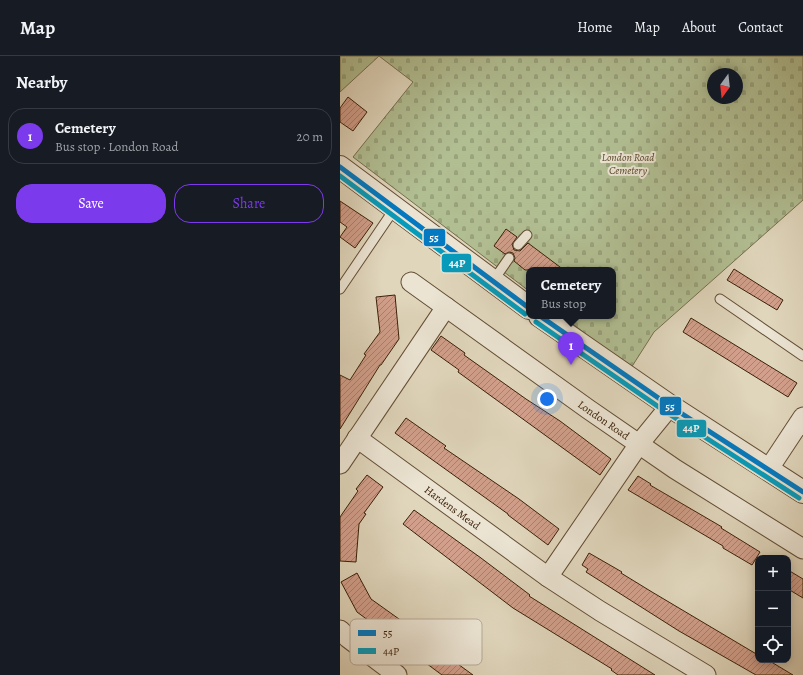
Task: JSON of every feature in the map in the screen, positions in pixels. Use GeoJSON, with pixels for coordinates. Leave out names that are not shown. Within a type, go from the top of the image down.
{"type":"FeatureCollection","features":[{"type":"Feature","properties":{"kind":"street"},"geometry":{"type":"LineString","coordinates":[[340,167],[526,306]]}},
{"type":"Feature","properties":{"kind":"street","name":"London Road"},"geometry":{"type":"LineString","coordinates":[[411,282],[676,470],[803,549]]}},
{"type":"Feature","properties":{"kind":"street"},"geometry":{"type":"LineString","coordinates":[[340,464],[446,307]]}},
{"type":"Feature","properties":{"kind":"street"},"geometry":{"type":"LineString","coordinates":[[544,319],[670,406],[803,492]]}},
{"type":"Feature","properties":{"kind":"street"},"geometry":{"type":"LineString","coordinates":[[548,577],[639,444],[670,406]]}},
{"type":"Feature","properties":{"kind":"street"},"geometry":{"type":"LineString","coordinates":[[768,470],[801,426]]}},
{"type":"Feature","properties":{"kind":"street","name":"Hardens Mead"},"geometry":{"type":"LineString","coordinates":[[357,438],[548,577],[600,611],[706,675]]}},
{"type":"Feature","properties":{"kind":"street"},"geometry":{"type":"LineString","coordinates":[[340,630],[350,640]]}},
{"type":"Feature","properties":{"kind":"street"},"geometry":{"type":"LineString","coordinates":[[384,665],[397,675]]}},
{"type":"Feature","properties":{"kind":"lane"},"geometry":{"type":"LineString","coordinates":[[340,289],[395,208]]}},
{"type":"Feature","properties":{"kind":"lane"},"geometry":{"type":"LineString","coordinates":[[518,245],[527,235]]}},
{"type":"Feature","properties":{"kind":"lane"},"geometry":{"type":"LineString","coordinates":[[492,282],[509,258]]}},
{"type":"Feature","properties":{"kind":"lane"},"geometry":{"type":"LineString","coordinates":[[720,299],[803,356]]}},
{"type":"Feature","properties":{"kind":"green space"},"geometry":{"type":"Polygon","coordinates":[[[340,56],[379,56],[340,92],[340,56]]]}},
{"type":"Feature","properties":{"kind":"green space","name":"London Road Cemetery"},"geometry":{"type":"Polygon","coordinates":[[[379,56],[803,56],[803,200],[654,332],[631,368],[566,319],[616,319],[616,267],[526,267],[526,289],[353,157],[413,82],[379,56]]]}},
{"type":"Feature","properties":{"kind":"building"},"geometry":{"type":"Polygon","coordinates":[[[348,97],[367,112],[353,131],[340,122],[340,108],[348,97]]]}},
{"type":"Feature","properties":{"kind":"building"},"geometry":{"type":"Polygon","coordinates":[[[340,201],[373,223],[355,248],[340,237],[347,227],[340,222],[340,201]]]}},
{"type":"Feature","properties":{"kind":"building"},"geometry":{"type":"Polygon","coordinates":[[[506,229],[517,237],[512,244],[514,250],[520,251],[528,243],[560,267],[526,267],[525,270],[514,261],[515,258],[513,253],[509,252],[505,254],[494,246],[506,229]]]}},
{"type":"Feature","properties":{"kind":"building"},"geometry":{"type":"Polygon","coordinates":[[[734,269],[783,300],[777,310],[727,280],[734,269]]]}},
{"type":"Feature","properties":{"kind":"building"},"geometry":{"type":"Polygon","coordinates":[[[395,295],[399,339],[380,365],[340,429],[340,375],[350,380],[366,355],[364,354],[380,332],[376,297],[395,295]]]}},
{"type":"Feature","properties":{"kind":"building"},"geometry":{"type":"Polygon","coordinates":[[[691,318],[797,383],[788,397],[683,332],[691,318]]]}},
{"type":"Feature","properties":{"kind":"building"},"geometry":{"type":"Polygon","coordinates":[[[441,336],[465,353],[464,355],[560,421],[611,459],[600,475],[458,372],[459,370],[431,350],[441,336]]]}},
{"type":"Feature","properties":{"kind":"building"},"geometry":{"type":"Polygon","coordinates":[[[406,418],[446,446],[444,448],[519,499],[559,529],[548,545],[508,514],[395,433],[406,418]]]}},
{"type":"Feature","properties":{"kind":"building"},"geometry":{"type":"Polygon","coordinates":[[[367,475],[383,487],[364,513],[366,514],[359,524],[356,562],[340,561],[340,517],[358,491],[356,489],[367,475]]]}},
{"type":"Feature","properties":{"kind":"building"},"geometry":{"type":"Polygon","coordinates":[[[638,476],[651,484],[650,485],[722,527],[721,528],[760,552],[758,555],[755,555],[755,560],[752,565],[723,548],[723,546],[628,490],[638,476]]]}},
{"type":"Feature","properties":{"kind":"building"},"geometry":{"type":"Polygon","coordinates":[[[414,510],[481,558],[530,595],[529,596],[655,675],[618,675],[611,670],[612,669],[513,608],[403,524],[414,510]]]}},
{"type":"Feature","properties":{"kind":"building"},"geometry":{"type":"Polygon","coordinates":[[[589,553],[755,653],[755,663],[773,663],[793,675],[756,675],[679,631],[586,572],[588,569],[582,565],[589,553]]]}},
{"type":"Feature","properties":{"kind":"building"},"geometry":{"type":"Polygon","coordinates":[[[791,572],[803,579],[803,598],[791,591],[791,572]]]}},
{"type":"Feature","properties":{"kind":"building"},"geometry":{"type":"Polygon","coordinates":[[[357,573],[371,599],[399,619],[366,619],[357,612],[341,582],[357,573]]]}},
{"type":"Feature","properties":{"kind":"building"},"geometry":{"type":"Polygon","coordinates":[[[429,665],[459,665],[473,675],[442,675],[429,665]]]}},
{"type":"Feature","properties":{"kind":"transit line","name":"55"},"geometry":{"type":"LineString","coordinates":[[340,167],[526,306]]}},
{"type":"Feature","properties":{"kind":"transit line","name":"44P"},"geometry":{"type":"LineString","coordinates":[[340,176],[525,314]]}},
{"type":"Feature","properties":{"kind":"transit line","name":"55"},"geometry":{"type":"LineString","coordinates":[[544,319],[670,406],[803,492]]}},
{"type":"Feature","properties":{"kind":"transit line","name":"44P"},"geometry":{"type":"LineString","coordinates":[[536,322],[666,412],[799,498]]}},
{"type":"Feature","properties":{"kind":"place","name":"Cemetery"},"geometry":{"type":"Point","coordinates":[571,365]}}]}
